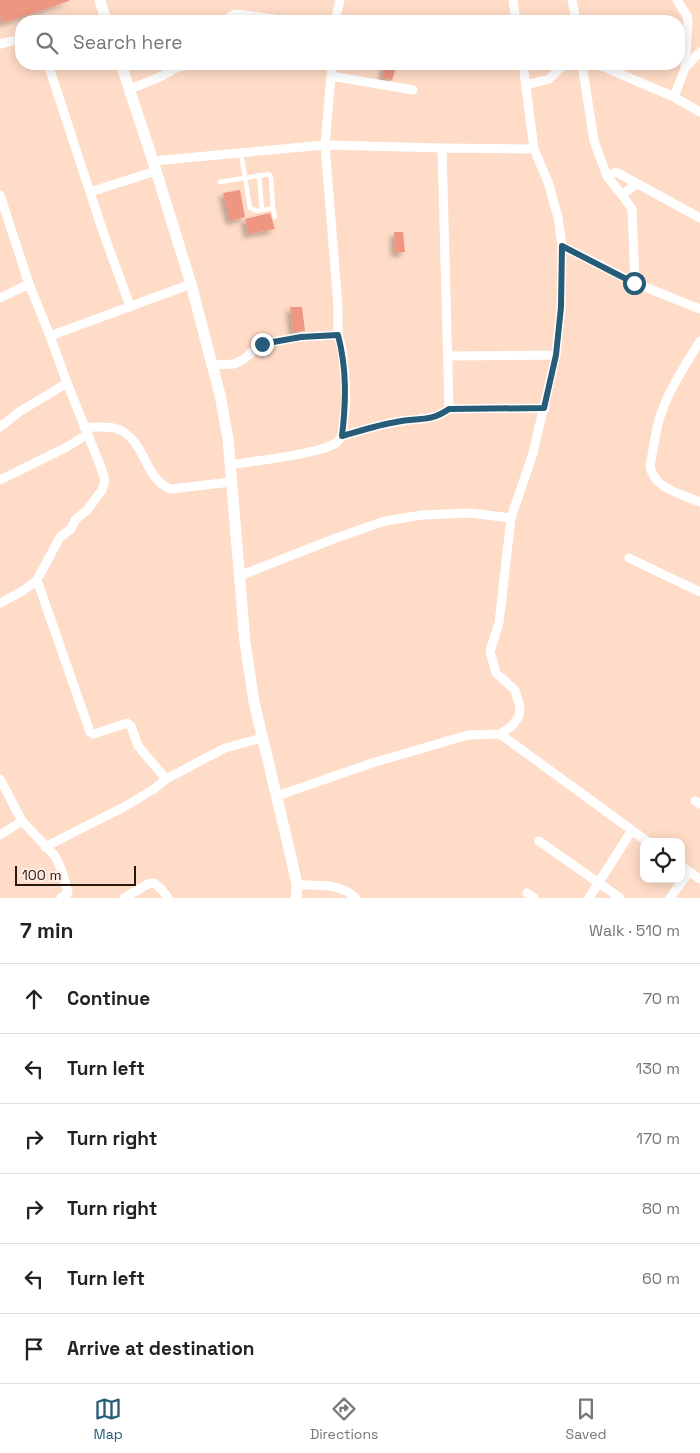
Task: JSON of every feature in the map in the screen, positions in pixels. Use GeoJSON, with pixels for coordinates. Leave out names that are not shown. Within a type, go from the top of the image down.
{"type":"FeatureCollection","features":[{"type":"Feature","properties":{"kind":"street"},"geometry":{"type":"LineString","coordinates":[[100,0],[102,15]]}},
{"type":"Feature","properties":{"kind":"street"},"geometry":{"type":"LineString","coordinates":[[336,15],[340,0]]}},
{"type":"Feature","properties":{"kind":"street"},"geometry":{"type":"LineString","coordinates":[[513,0],[515,15]]}},
{"type":"Feature","properties":{"kind":"street"},"geometry":{"type":"LineString","coordinates":[[572,0],[575,15]]}},
{"type":"Feature","properties":{"kind":"street"},"geometry":{"type":"LineString","coordinates":[[677,0],[684,10],[688,22],[685,68]]}},
{"type":"Feature","properties":{"kind":"street"},"geometry":{"type":"LineString","coordinates":[[0,44],[15,40]]}},
{"type":"Feature","properties":{"kind":"street"},"geometry":{"type":"LineString","coordinates":[[685,68],[700,52]]}},
{"type":"Feature","properties":{"kind":"street"},"geometry":{"type":"LineString","coordinates":[[50,70],[130,306]]}},
{"type":"Feature","properties":{"kind":"street"},"geometry":{"type":"LineString","coordinates":[[123,70],[191,284],[220,395],[230,465],[245,642],[254,702],[277,796],[296,885],[296,898]]}},
{"type":"Feature","properties":{"kind":"street"},"geometry":{"type":"LineString","coordinates":[[130,89],[173,70]]}},
{"type":"Feature","properties":{"kind":"street"},"geometry":{"type":"LineString","coordinates":[[230,465],[320,449],[336,443],[342,436],[346,400],[343,362],[338,335],[338,306],[325,145],[332,70]]}},
{"type":"Feature","properties":{"kind":"street"},"geometry":{"type":"LineString","coordinates":[[277,796],[372,763],[468,735],[500,734],[512,726],[519,716],[520,707],[515,690],[496,673],[490,651],[499,623],[511,518],[532,453],[556,355],[561,307],[562,246],[558,217],[548,182],[534,149],[524,70]]}},
{"type":"Feature","properties":{"kind":"street"},"geometry":{"type":"LineString","coordinates":[[526,86],[549,79],[559,70]]}},
{"type":"Feature","properties":{"kind":"street"},"geometry":{"type":"LineString","coordinates":[[583,70],[594,141],[607,176],[632,209],[634,283]]}},
{"type":"Feature","properties":{"kind":"street"},"geometry":{"type":"LineString","coordinates":[[611,70],[674,96],[700,112]]}},
{"type":"Feature","properties":{"kind":"street"},"geometry":{"type":"LineString","coordinates":[[674,96],[684,70]]}},
{"type":"Feature","properties":{"kind":"street"},"geometry":{"type":"LineString","coordinates":[[331,76],[413,90]]}},
{"type":"Feature","properties":{"kind":"street"},"geometry":{"type":"LineString","coordinates":[[90,192],[155,166],[241,153],[325,145],[534,149]]}},
{"type":"Feature","properties":{"kind":"street"},"geometry":{"type":"LineString","coordinates":[[442,148],[449,409]]}},
{"type":"Feature","properties":{"kind":"street"},"geometry":{"type":"LineString","coordinates":[[607,176],[616,172],[700,218]]}},
{"type":"Feature","properties":{"kind":"street"},"geometry":{"type":"LineString","coordinates":[[622,195],[636,184]]}},
{"type":"Feature","properties":{"kind":"street"},"geometry":{"type":"LineString","coordinates":[[0,603],[24,590],[37,580],[60,538],[71,529],[75,520],[88,509],[102,490],[105,480],[29,284],[1,202]]}},
{"type":"Feature","properties":{"kind":"street"},"geometry":{"type":"LineString","coordinates":[[562,246],[634,283],[700,309]]}},
{"type":"Feature","properties":{"kind":"street"},"geometry":{"type":"LineString","coordinates":[[0,298],[29,284]]}},
{"type":"Feature","properties":{"kind":"street"},"geometry":{"type":"LineString","coordinates":[[50,336],[191,284]]}},
{"type":"Feature","properties":{"kind":"street"},"geometry":{"type":"LineString","coordinates":[[212,365],[234,364],[244,359],[262,344],[301,337],[338,335]]}},
{"type":"Feature","properties":{"kind":"street"},"geometry":{"type":"LineString","coordinates":[[700,341],[670,392],[664,406],[659,420],[650,466],[651,472],[660,485],[700,502]]}},
{"type":"Feature","properties":{"kind":"street"},"geometry":{"type":"LineString","coordinates":[[448,356],[556,355]]}},
{"type":"Feature","properties":{"kind":"street"},"geometry":{"type":"LineString","coordinates":[[0,427],[19,412],[67,383]]}},
{"type":"Feature","properties":{"kind":"street"},"geometry":{"type":"LineString","coordinates":[[342,436],[399,421],[428,419],[440,415],[449,409],[544,408]]}},
{"type":"Feature","properties":{"kind":"street"},"geometry":{"type":"LineString","coordinates":[[0,480],[66,447],[86,431],[115,428],[126,434],[134,442],[162,486],[171,489],[230,482]]}},
{"type":"Feature","properties":{"kind":"street"},"geometry":{"type":"LineString","coordinates":[[239,576],[385,521],[422,515],[470,513],[511,518]]}},
{"type":"Feature","properties":{"kind":"street"},"geometry":{"type":"LineString","coordinates":[[629,558],[700,592]]}},
{"type":"Feature","properties":{"kind":"street"},"geometry":{"type":"LineString","coordinates":[[37,580],[90,732],[94,734],[127,723],[131,726],[138,746],[166,779]]}},
{"type":"Feature","properties":{"kind":"street"},"geometry":{"type":"LineString","coordinates":[[500,734],[643,838]]}},
{"type":"Feature","properties":{"kind":"street"},"geometry":{"type":"LineString","coordinates":[[45,847],[124,806],[166,779],[225,748],[262,738]]}},
{"type":"Feature","properties":{"kind":"street"},"geometry":{"type":"LineString","coordinates":[[0,779],[22,821],[55,856],[62,871],[67,896]]}},
{"type":"Feature","properties":{"kind":"street"},"geometry":{"type":"LineString","coordinates":[[3,831],[22,821]]}},
{"type":"Feature","properties":{"kind":"street"},"geometry":{"type":"LineString","coordinates":[[589,898],[632,830]]}},
{"type":"Feature","properties":{"kind":"street"},"geometry":{"type":"LineString","coordinates":[[539,841],[620,898]]}},
{"type":"Feature","properties":{"kind":"street"},"geometry":{"type":"LineString","coordinates":[[685,869],[700,879]]}},
{"type":"Feature","properties":{"kind":"street"},"geometry":{"type":"LineString","coordinates":[[670,898],[689,872]]}},
{"type":"Feature","properties":{"kind":"street"},"geometry":{"type":"LineString","coordinates":[[124,898],[148,884],[154,883],[168,898]]}},
{"type":"Feature","properties":{"kind":"street"},"geometry":{"type":"LineString","coordinates":[[296,885],[328,886],[348,891],[356,898]]}},
{"type":"Feature","properties":{"kind":"lane"},"geometry":{"type":"LineString","coordinates":[[241,153],[250,208],[254,210],[273,208]]}},
{"type":"Feature","properties":{"kind":"lane"},"geometry":{"type":"LineString","coordinates":[[220,182],[269,174],[271,176],[275,217]]}},
{"type":"Feature","properties":{"kind":"lane"},"geometry":{"type":"LineString","coordinates":[[258,175],[262,210]]}},
{"type":"Feature","properties":{"kind":"building"},"geometry":{"type":"Polygon","coordinates":[[[0,0],[69,0],[27,15],[15,15],[15,19],[3,23],[0,15],[0,0]]]}},
{"type":"Feature","properties":{"kind":"building"},"geometry":{"type":"Polygon","coordinates":[[[384,70],[395,70],[392,80],[382,78],[384,70]]]}},
{"type":"Feature","properties":{"kind":"building"},"geometry":{"type":"Polygon","coordinates":[[[240,190],[245,217],[230,221],[223,193],[240,190]]]}},
{"type":"Feature","properties":{"kind":"building"},"geometry":{"type":"Polygon","coordinates":[[[270,213],[275,229],[248,234],[245,219],[270,213]]]}},
{"type":"Feature","properties":{"kind":"building"},"geometry":{"type":"Polygon","coordinates":[[[394,232],[403,232],[405,252],[395,253],[394,232]]]}},
{"type":"Feature","properties":{"kind":"building"},"geometry":{"type":"Polygon","coordinates":[[[290,307],[302,307],[305,331],[293,332],[290,307]]]}},
{"type":"Feature","properties":{"kind":"route"},"geometry":{"type":"LineString","coordinates":[[262,344],[301,337],[338,335],[342,349],[346,400],[342,436],[399,421],[428,419],[440,415],[449,409],[544,408],[556,355],[561,307],[562,246],[634,283]]}}]}
